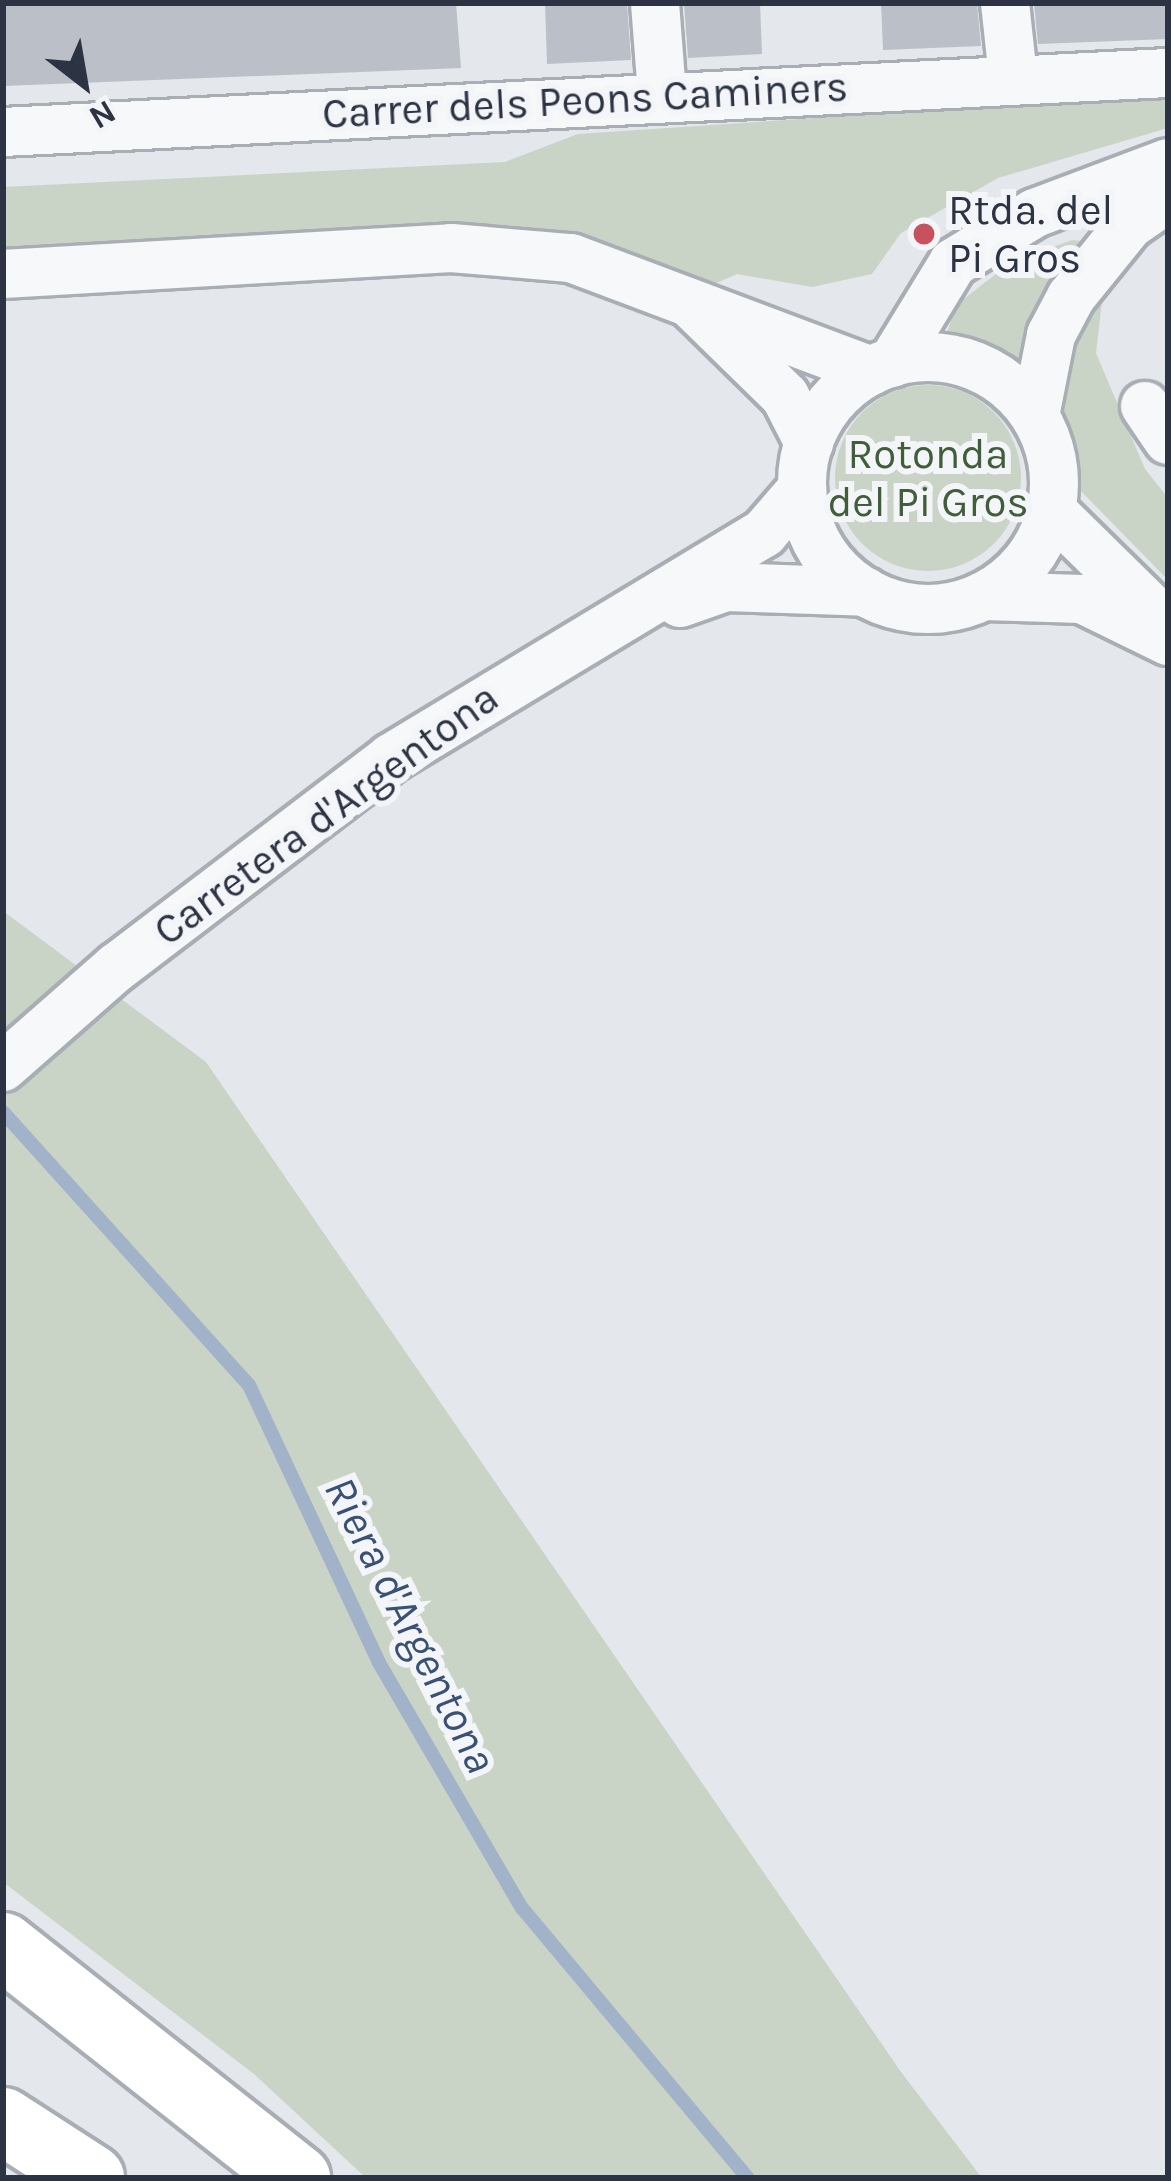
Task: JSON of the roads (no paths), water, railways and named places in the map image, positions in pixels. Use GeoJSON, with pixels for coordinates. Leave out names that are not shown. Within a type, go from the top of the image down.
{"type":"FeatureCollection","features":[{"type":"Feature","properties":{"kind":"highway"},"geometry":{"type":"LineString","coordinates":[[3,1946],[297,2178]]}},
{"type":"Feature","properties":{"kind":"highway"},"geometry":{"type":"LineString","coordinates":[[3,2121],[91,2178]]}},
{"type":"Feature","properties":{"kind":"street"},"geometry":{"type":"LineString","coordinates":[[655,3],[662,95]]}},
{"type":"Feature","properties":{"kind":"street"},"geometry":{"type":"LineString","coordinates":[[1005,3],[1012,77]]}},
{"type":"Feature","properties":{"kind":"street","name":"Carrer dels Peons Caminers"},"geometry":{"type":"LineString","coordinates":[[3,132],[1012,77],[1168,73]]}},
{"type":"Feature","properties":{"kind":"street"},"geometry":{"type":"LineString","coordinates":[[602,632],[764,533],[806,466],[833,401],[882,367],[952,263],[1035,213],[1168,164]]}},
{"type":"Feature","properties":{"kind":"street"},"geometry":{"type":"LineString","coordinates":[[1035,416],[1051,334],[1071,297],[1129,225],[1168,198]]}},
{"type":"Feature","properties":{"kind":"street"},"geometry":{"type":"LineString","coordinates":[[3,274],[452,248],[571,258],[694,307],[753,321],[882,367],[938,358],[976,366],[1035,416],[1052,461],[1051,510],[1027,560],[985,596]]}},
{"type":"Feature","properties":{"kind":"street"},"geometry":{"type":"LineString","coordinates":[[694,307],[784,396],[826,556],[866,592]]}},
{"type":"Feature","properties":{"kind":"street"},"geometry":{"type":"LineString","coordinates":[[1051,510],[1168,625]]}},
{"type":"Feature","properties":{"kind":"street"},"geometry":{"type":"LineString","coordinates":[[602,632],[726,587],[866,592],[925,609],[985,596],[1082,599],[1168,640]]}},
{"type":"Feature","properties":{"kind":"street","name":"Carretera d'Argentona"},"geometry":{"type":"LineString","coordinates":[[3,1067],[117,967],[391,758],[602,632]]}},
{"type":"Feature","properties":{"kind":"waterway","name":"Riera d'Argentona"},"geometry":{"type":"LineString","coordinates":[[3,1112],[249,1385],[378,1661],[522,1908],[748,2178]]}},
{"type":"Feature","properties":{"kind":"place","name":"Rtda. del Pi Gros"},"geometry":{"type":"Point","coordinates":[924,234]}},
{"type":"Feature","properties":{"kind":"park label","name":"Rotonda del Pi Gros"},"geometry":{"type":"Point","coordinates":[928,478]}}]}
